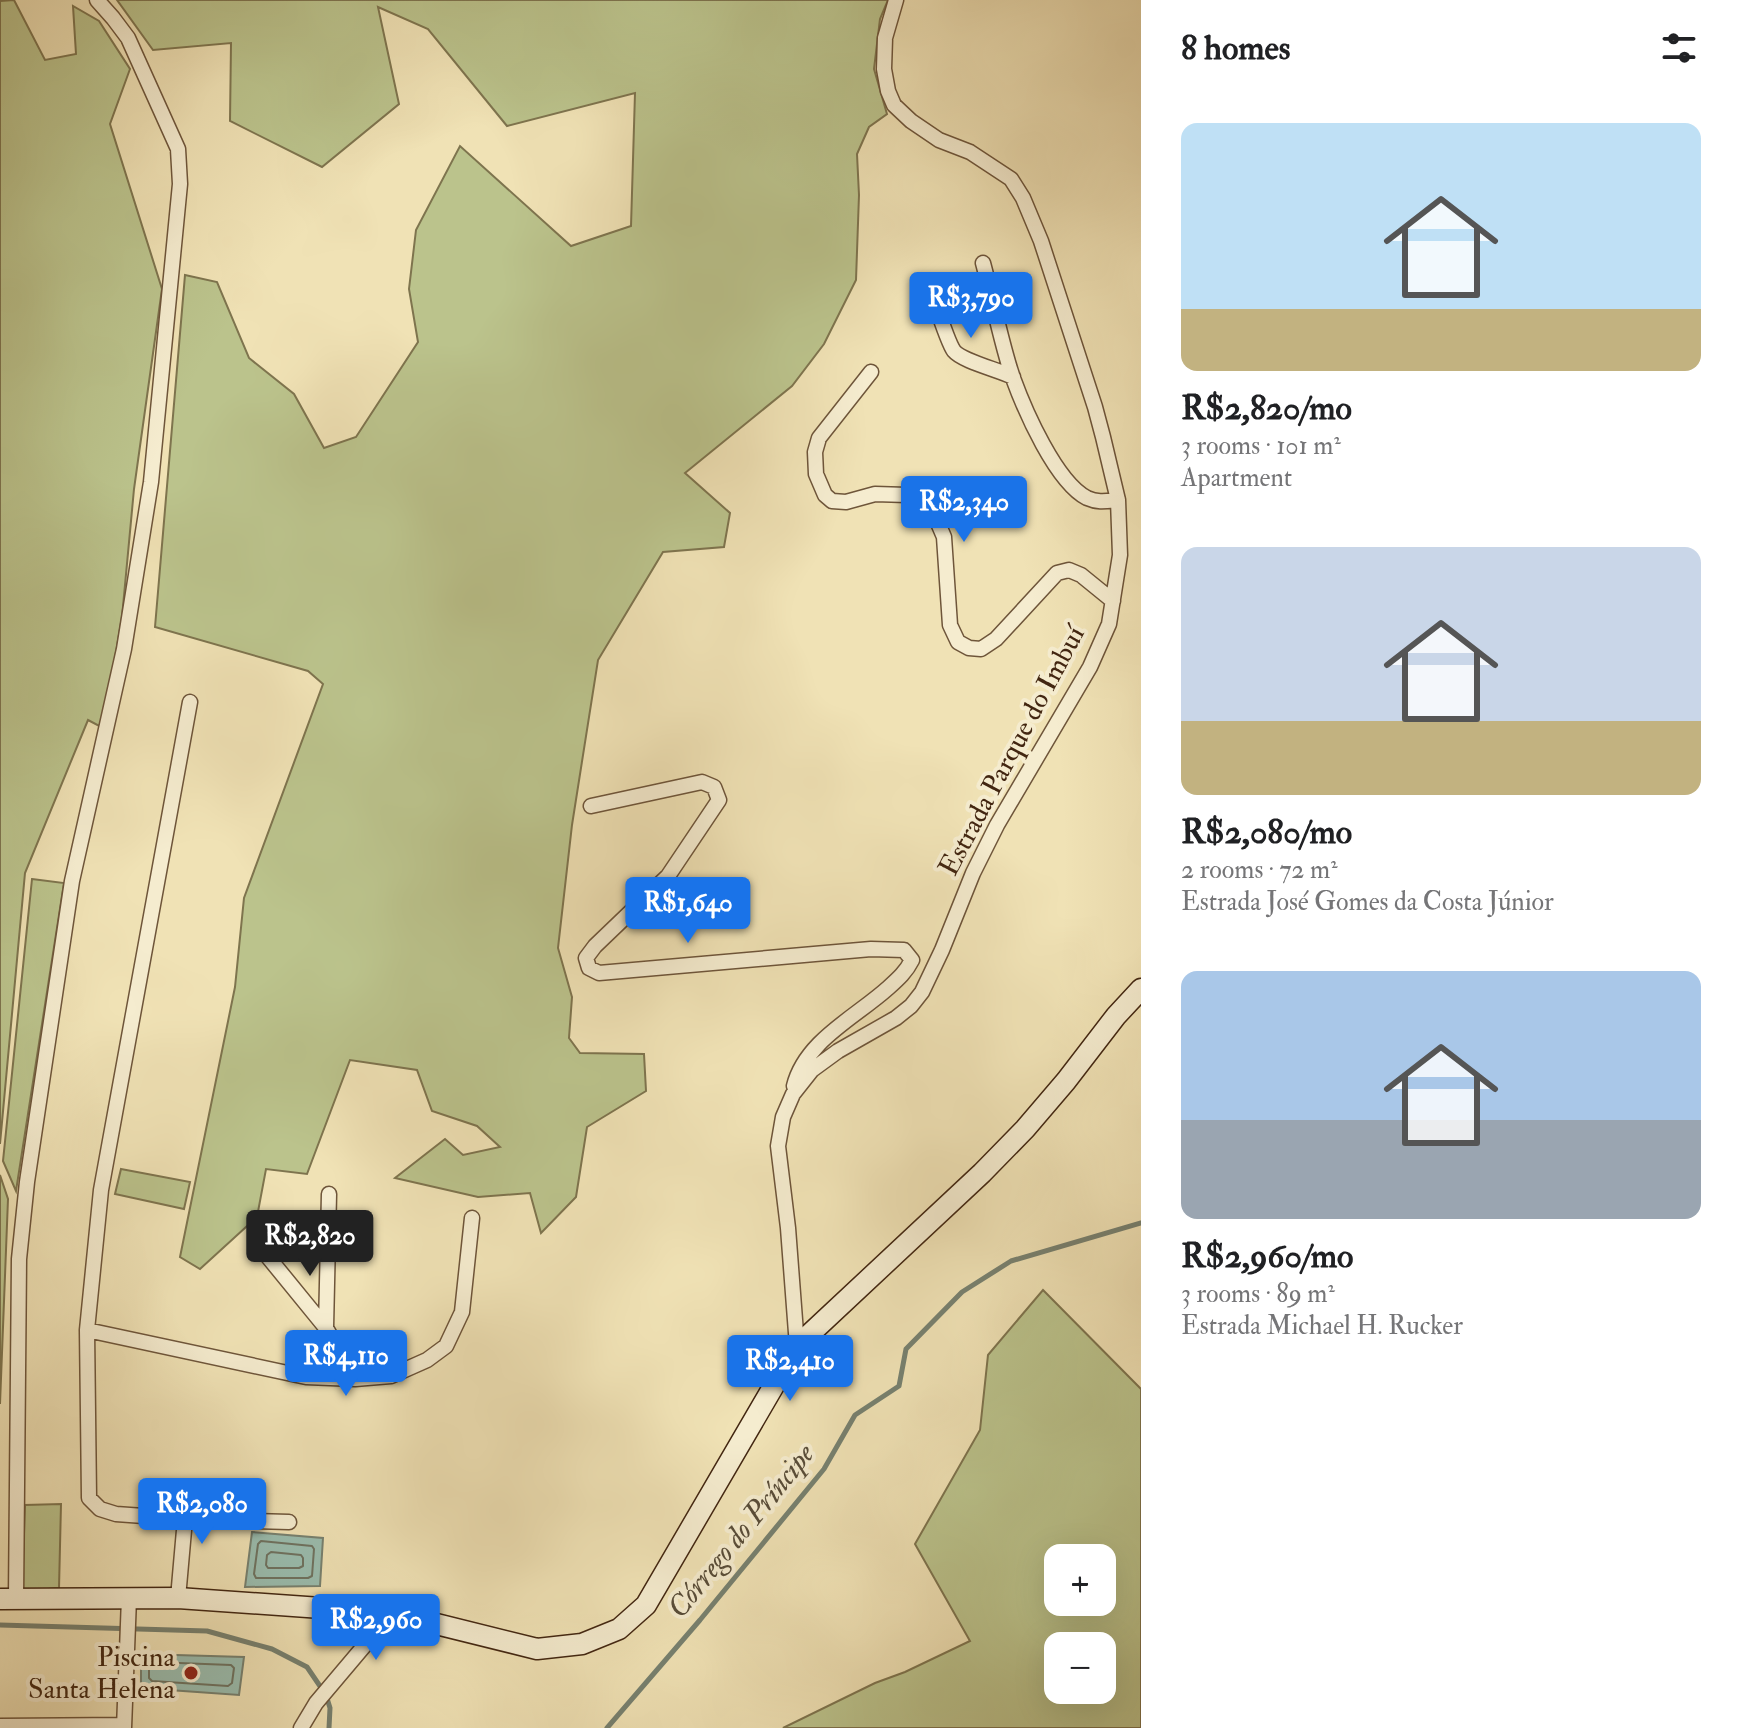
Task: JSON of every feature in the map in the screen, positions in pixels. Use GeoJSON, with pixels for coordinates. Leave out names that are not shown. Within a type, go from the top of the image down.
{"type":"FeatureCollection","features":[{"type":"Feature","properties":{"kind":"street"},"geometry":{"type":"LineString","coordinates":[[97,0],[128,38],[178,149],[180,184],[151,482],[124,649],[72,881],[27,1182],[19,1259],[8,1599],[128,1608],[178,1598],[392,1613],[537,1649],[582,1644],[619,1629],[646,1605],[797,1346],[1025,1129],[1141,989]]}},
{"type":"Feature","properties":{"kind":"street","name":"Estrada Parque do Imbuí"},"geometry":{"type":"LineString","coordinates":[[797,1346],[778,1146],[783,1117],[793,1094],[812,1070],[838,1051],[896,1018],[922,992],[997,825],[1090,667],[1109,624],[1120,555],[1118,500],[1095,407],[1041,241],[1023,198],[1011,179],[970,152],[939,140],[894,105],[884,69],[885,38],[896,0]]}},
{"type":"Feature","properties":{"kind":"street"},"geometry":{"type":"LineString","coordinates":[[983,263],[1013,377],[1045,449],[1070,486],[1088,498],[1101,502],[1118,500]]}},
{"type":"Feature","properties":{"kind":"street"},"geometry":{"type":"LineString","coordinates":[[933,296],[954,351],[968,360],[1013,377]]}},
{"type":"Feature","properties":{"kind":"street"},"geometry":{"type":"LineString","coordinates":[[871,372],[819,438],[815,452],[816,474],[825,495],[832,501],[846,502],[875,494],[907,495],[922,503],[935,516],[944,537],[950,625],[958,642],[969,648],[981,649],[996,639],[1057,573],[1069,570],[1081,575],[1113,601]]}},
{"type":"Feature","properties":{"kind":"street"},"geometry":{"type":"LineString","coordinates":[[190,702],[101,1190],[87,1330],[89,1498],[100,1509],[116,1514],[289,1522]]}},
{"type":"Feature","properties":{"kind":"street"},"geometry":{"type":"LineString","coordinates":[[591,806],[702,782],[714,787],[719,800],[668,876],[586,958],[589,968],[599,973],[871,949],[904,950],[912,960],[906,972],[869,1006],[822,1040],[801,1065],[793,1094]]}},
{"type":"Feature","properties":{"kind":"street"},"geometry":{"type":"LineString","coordinates":[[326,1328],[329,1194]]}},
{"type":"Feature","properties":{"kind":"street"},"geometry":{"type":"LineString","coordinates":[[87,1330],[306,1377],[355,1379],[391,1376],[427,1360],[446,1346],[462,1312],[472,1218]]}},
{"type":"Feature","properties":{"kind":"street"},"geometry":{"type":"LineString","coordinates":[[264,1252],[326,1328],[355,1379]]}},
{"type":"Feature","properties":{"kind":"street"},"geometry":{"type":"LineString","coordinates":[[178,1598],[185,1519]]}},
{"type":"Feature","properties":{"kind":"street"},"geometry":{"type":"LineString","coordinates":[[0,1726],[124,1727],[128,1608]]}},
{"type":"Feature","properties":{"kind":"street"},"geometry":{"type":"LineString","coordinates":[[301,1728],[316,1703],[392,1613]]}},
{"type":"Feature","properties":{"kind":"green space"},"geometry":{"type":"Polygon","coordinates":[[[14,0],[45,60],[76,54],[73,6],[99,21],[130,69],[110,124],[162,289],[134,489],[122,617],[103,728],[88,720],[25,873],[0,1144],[0,1],[14,0]]]}},
{"type":"Feature","properties":{"kind":"green space"},"geometry":{"type":"Polygon","coordinates":[[[117,0],[888,0],[880,19],[874,69],[887,114],[869,127],[857,154],[856,280],[824,344],[792,386],[685,473],[730,513],[724,547],[663,552],[598,660],[572,825],[558,948],[572,997],[569,1038],[580,1053],[644,1054],[646,1091],[587,1127],[576,1197],[541,1233],[530,1193],[478,1197],[395,1178],[445,1139],[463,1155],[500,1147],[477,1126],[432,1111],[417,1070],[350,1060],[307,1174],[266,1169],[257,1217],[200,1269],[180,1257],[235,987],[244,898],[323,684],[308,671],[155,627],[185,275],[217,282],[249,358],[294,394],[324,448],[356,437],[418,342],[409,289],[416,230],[460,146],[571,246],[631,226],[635,93],[507,126],[428,29],[378,7],[399,104],[322,167],[230,121],[231,43],[153,50],[117,0]]]}},
{"type":"Feature","properties":{"kind":"green space"},"geometry":{"type":"Polygon","coordinates":[[[32,879],[64,883],[16,1191],[3,1161],[32,879]]]}},
{"type":"Feature","properties":{"kind":"green space"},"geometry":{"type":"Polygon","coordinates":[[[121,1169],[190,1182],[184,1209],[115,1194],[121,1169]]]}},
{"type":"Feature","properties":{"kind":"green space"},"geometry":{"type":"Polygon","coordinates":[[[0,1175],[8,1199],[0,1404],[0,1175]]]}},
{"type":"Feature","properties":{"kind":"green space"},"geometry":{"type":"Polygon","coordinates":[[[1043,1290],[1141,1389],[1141,1728],[783,1728],[970,1641],[915,1544],[980,1430],[988,1355],[1043,1290]]]}},
{"type":"Feature","properties":{"kind":"green space"},"geometry":{"type":"Polygon","coordinates":[[[61,1504],[59,1588],[22,1591],[25,1505],[61,1504]]]}},
{"type":"Feature","properties":{"kind":"water"},"geometry":{"type":"Polygon","coordinates":[[[252,1532],[323,1538],[320,1586],[245,1587],[252,1532]]]}},
{"type":"Feature","properties":{"kind":"water","name":"Piscina Santa Helena"},"geometry":{"type":"Polygon","coordinates":[[[141,1654],[244,1657],[239,1695],[141,1688],[141,1654]]]}},
{"type":"Feature","properties":{"kind":"waterway","name":"Córrego do Príncipe"},"geometry":{"type":"LineString","coordinates":[[607,1728],[824,1469],[855,1415],[899,1386],[906,1349],[962,1292],[1011,1261],[1141,1223]]}},
{"type":"Feature","properties":{"kind":"waterway","name":"Córrego do Príncipe"},"geometry":{"type":"LineString","coordinates":[[0,1625],[207,1631],[272,1649],[307,1667],[326,1695],[330,1708],[329,1728]]}},
{"type":"Feature","properties":{"kind":"place","name":"Piscina Santa Helena"},"geometry":{"type":"Point","coordinates":[191,1673]}}]}
